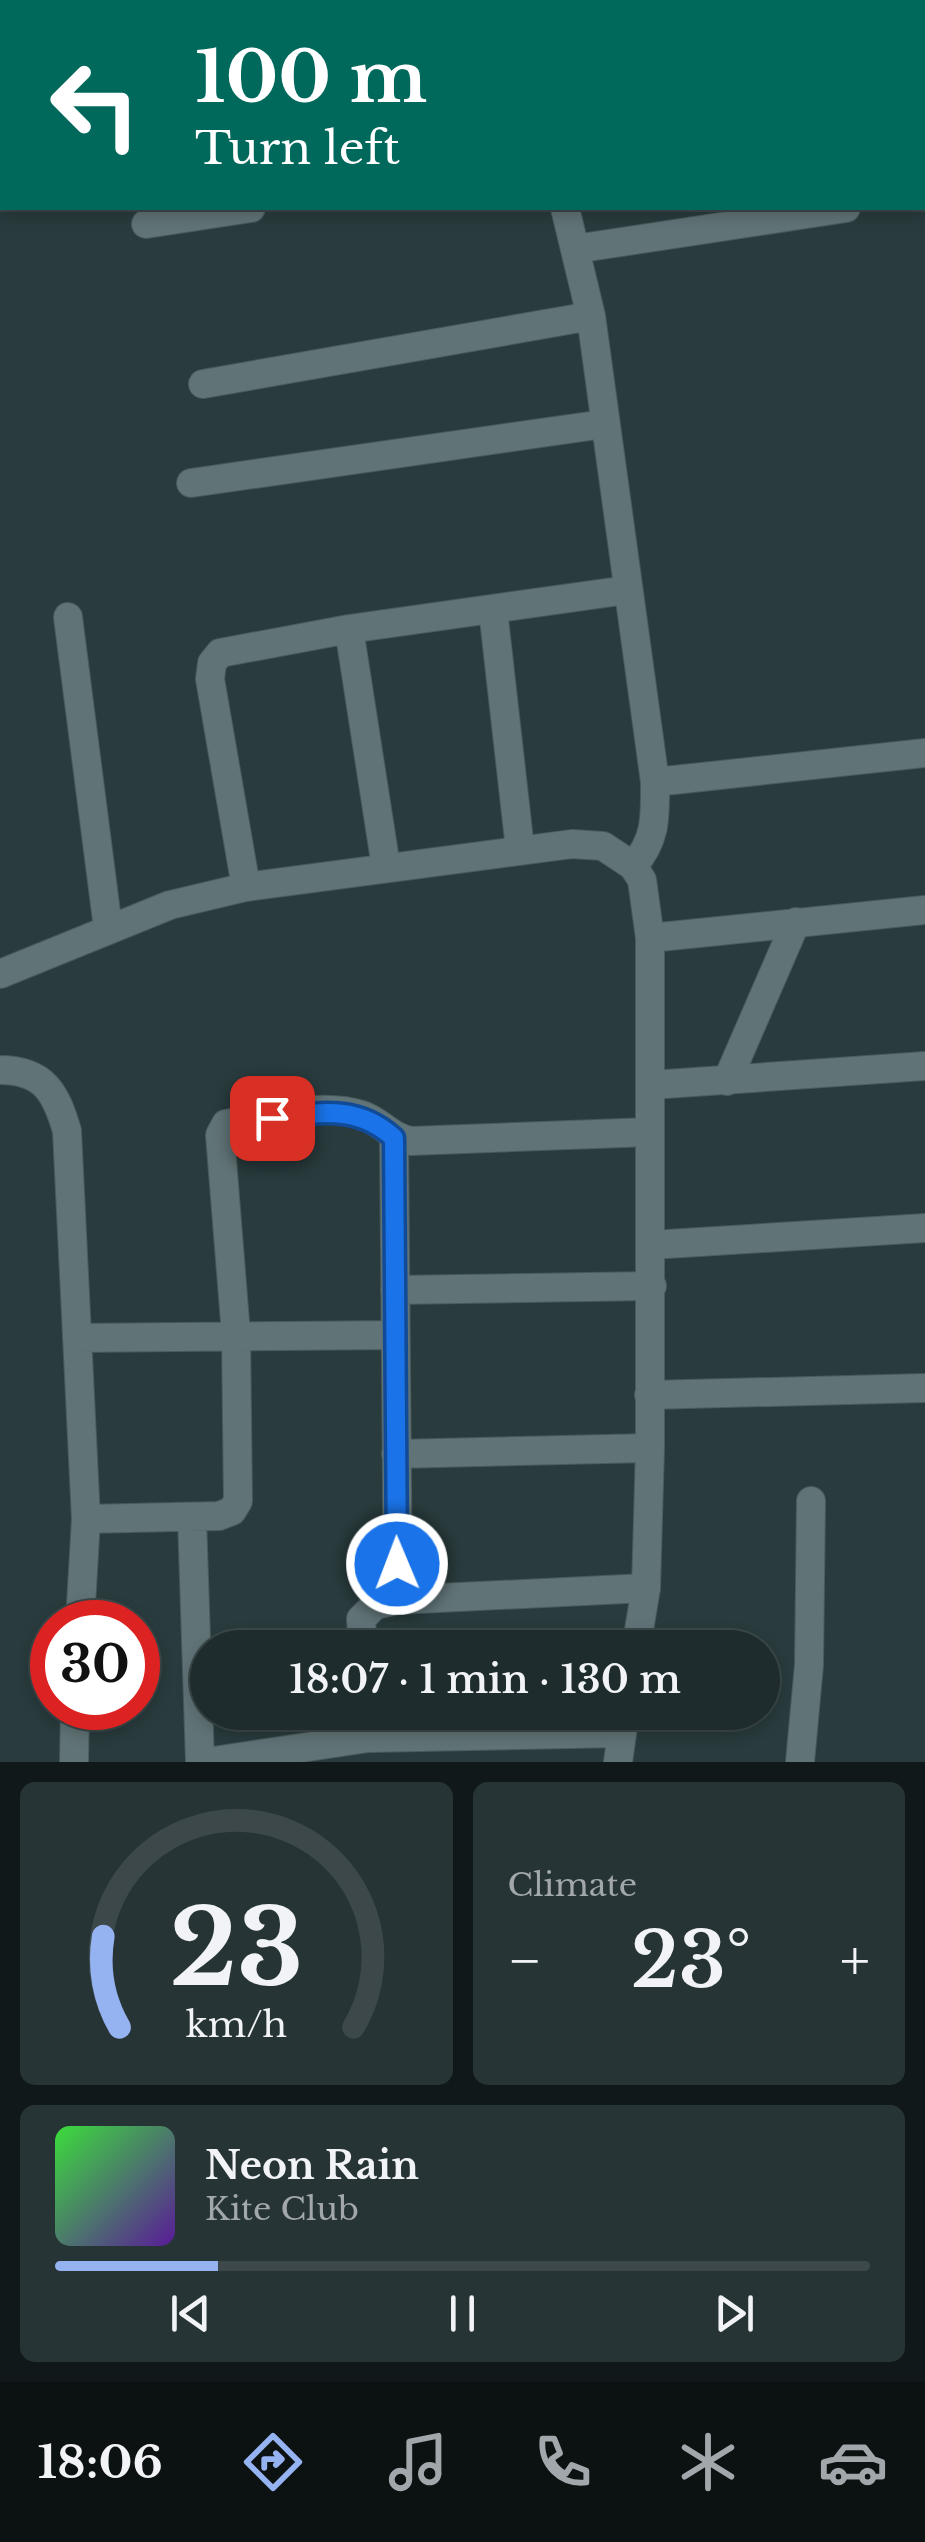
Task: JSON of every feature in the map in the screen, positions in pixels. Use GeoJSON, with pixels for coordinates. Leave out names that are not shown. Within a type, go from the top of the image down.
{"type":"FeatureCollection","features":[{"type":"Feature","properties":{"kind":"street"},"geometry":{"type":"LineString","coordinates":[[146,224],[237,210]]}},
{"type":"Feature","properties":{"kind":"street"},"geometry":{"type":"LineString","coordinates":[[565,210],[592,316],[655,782],[656,828],[647,850],[633,866]]}},
{"type":"Feature","properties":{"kind":"street"},"geometry":{"type":"LineString","coordinates":[[575,249],[833,210]]}},
{"type":"Feature","properties":{"kind":"street"},"geometry":{"type":"LineString","coordinates":[[203,384],[592,316]]}},
{"type":"Feature","properties":{"kind":"street"},"geometry":{"type":"LineString","coordinates":[[191,483],[604,424]]}},
{"type":"Feature","properties":{"kind":"street"},"geometry":{"type":"LineString","coordinates":[[246,886],[210,679],[212,663],[220,653],[349,629],[628,590]]}},
{"type":"Feature","properties":{"kind":"street"},"geometry":{"type":"LineString","coordinates":[[493,610],[520,849]]}},
{"type":"Feature","properties":{"kind":"street"},"geometry":{"type":"LineString","coordinates":[[68,616],[108,928]]}},
{"type":"Feature","properties":{"kind":"street"},"geometry":{"type":"LineString","coordinates":[[349,629],[386,867]]}},
{"type":"Feature","properties":{"kind":"street"},"geometry":{"type":"LineString","coordinates":[[655,782],[925,754]]}},
{"type":"Feature","properties":{"kind":"street"},"geometry":{"type":"LineString","coordinates":[[0,974],[170,904],[246,886],[520,849],[603,846],[633,866],[642,880],[650,938],[650,1448],[646,1588],[639,1630]]}},
{"type":"Feature","properties":{"kind":"street"},"geometry":{"type":"LineString","coordinates":[[650,938],[925,910]]}},
{"type":"Feature","properties":{"kind":"street"},"geometry":{"type":"LineString","coordinates":[[727,1081],[796,922]]}},
{"type":"Feature","properties":{"kind":"street"},"geometry":{"type":"LineString","coordinates":[[651,1085],[925,1066]]}},
{"type":"Feature","properties":{"kind":"street"},"geometry":{"type":"LineString","coordinates":[[0,1070],[41,1078],[58,1098],[67,1132],[86,1519],[81,1600]]}},
{"type":"Feature","properties":{"kind":"street"},"geometry":{"type":"LineString","coordinates":[[86,1519],[192,1517],[232,1512],[238,1501],[236,1334],[220,1134],[226,1124],[333,1111],[362,1115],[394,1138],[411,1141],[650,1132]]}},
{"type":"Feature","properties":{"kind":"street"},"geometry":{"type":"LineString","coordinates":[[394,1138],[398,1600]]}},
{"type":"Feature","properties":{"kind":"street"},"geometry":{"type":"LineString","coordinates":[[651,1246],[925,1228]]}},
{"type":"Feature","properties":{"kind":"street"},"geometry":{"type":"LineString","coordinates":[[395,1290],[652,1286]]}},
{"type":"Feature","properties":{"kind":"street"},"geometry":{"type":"LineString","coordinates":[[77,1338],[395,1335]]}},
{"type":"Feature","properties":{"kind":"street"},"geometry":{"type":"LineString","coordinates":[[649,1395],[925,1388]]}},
{"type":"Feature","properties":{"kind":"street"},"geometry":{"type":"LineString","coordinates":[[396,1454],[650,1448]]}},
{"type":"Feature","properties":{"kind":"street"},"geometry":{"type":"LineString","coordinates":[[800,1762],[809,1665],[812,1502]]}},
{"type":"Feature","properties":{"kind":"street"},"geometry":{"type":"LineString","coordinates":[[192,1517],[200,1762]]}},
{"type":"Feature","properties":{"kind":"street"},"geometry":{"type":"LineString","coordinates":[[362,1630],[362,1618],[375,1605],[398,1600],[646,1588]]}},
{"type":"Feature","properties":{"kind":"street"},"geometry":{"type":"LineString","coordinates":[[74,1762],[75,1730]]}},
{"type":"Feature","properties":{"kind":"street"},"geometry":{"type":"LineString","coordinates":[[208,1762],[346,1730]]}},
{"type":"Feature","properties":{"kind":"street"},"geometry":{"type":"LineString","coordinates":[[618,1762],[623,1730]]}},
{"type":"Feature","properties":{"kind":"route"},"geometry":{"type":"LineString","coordinates":[[272,1118],[333,1111],[362,1115],[394,1138],[397,1564]]}}]}
